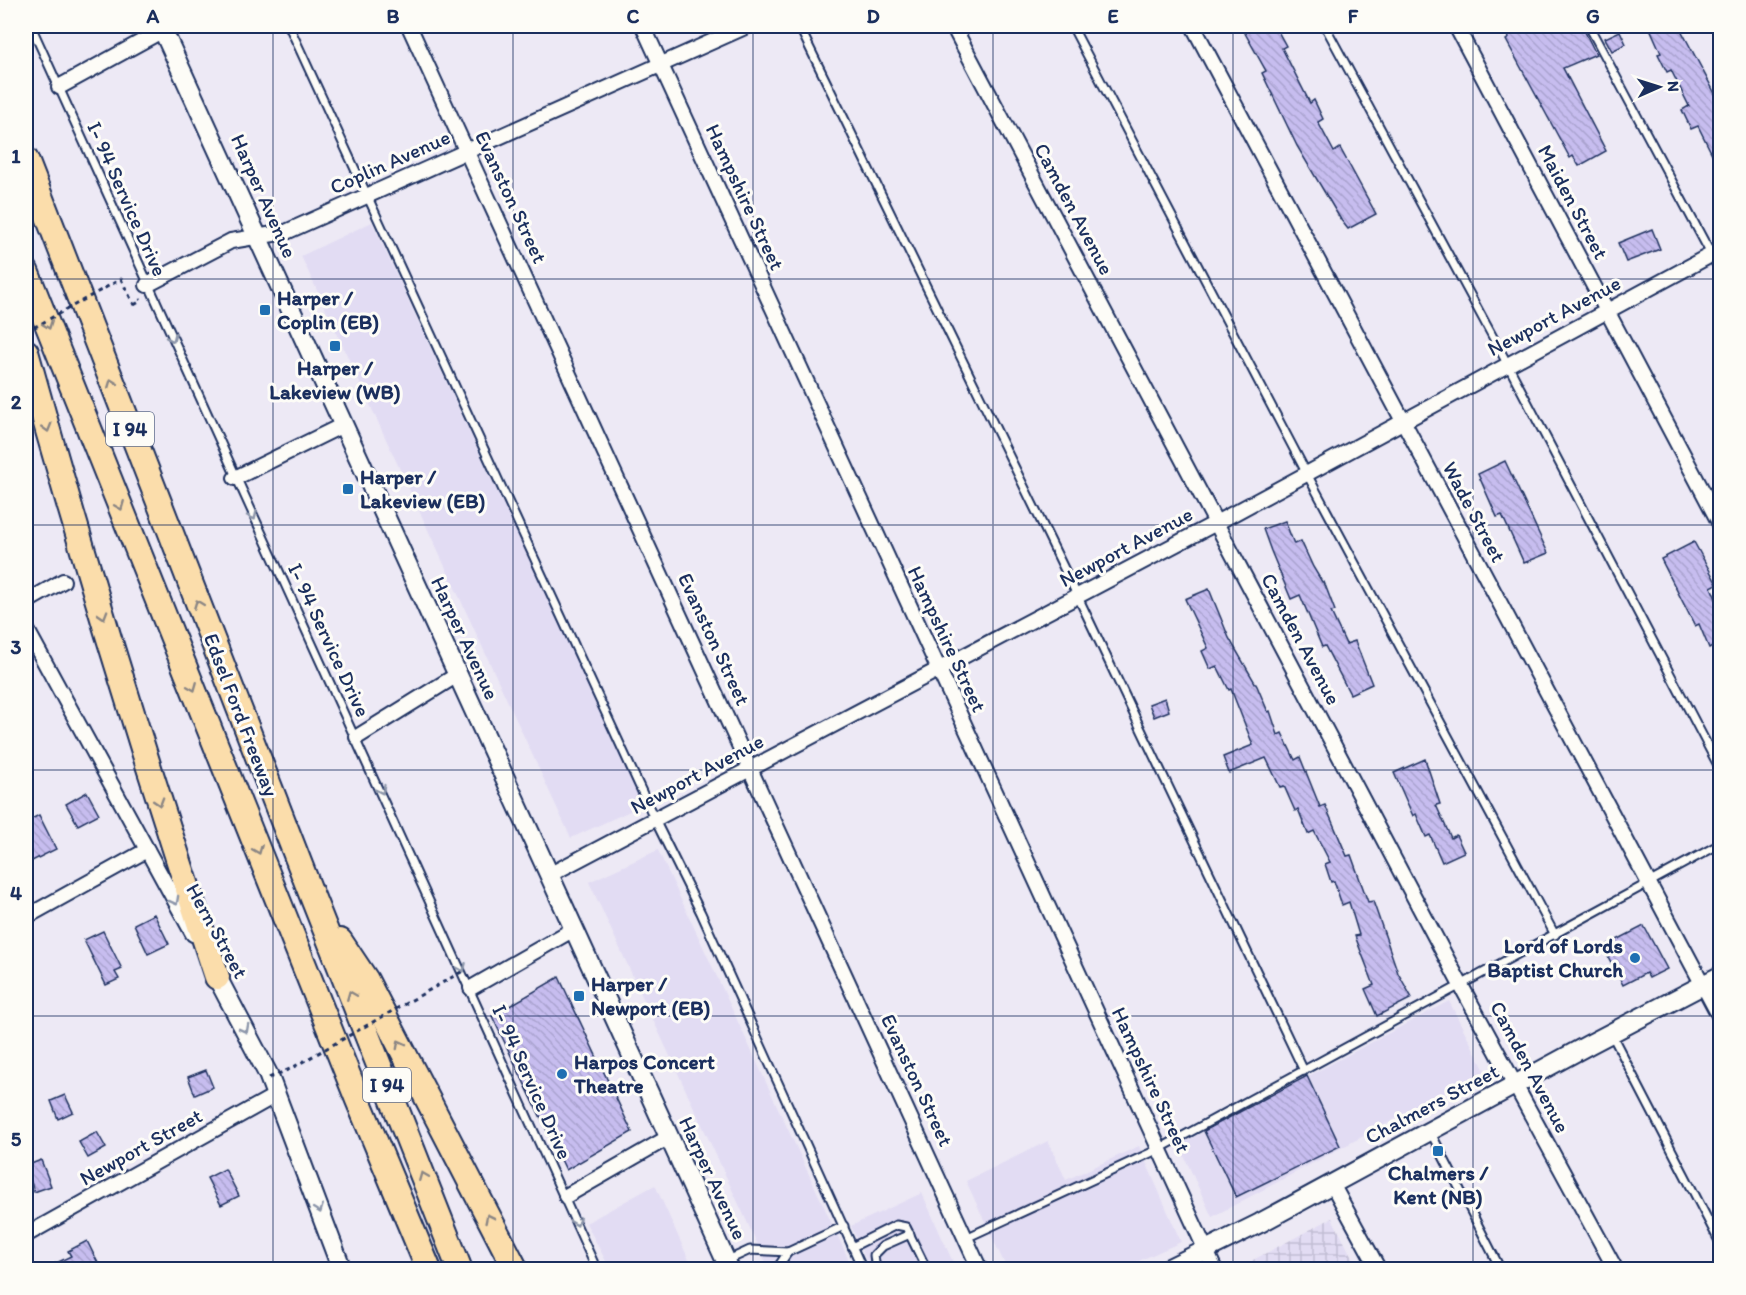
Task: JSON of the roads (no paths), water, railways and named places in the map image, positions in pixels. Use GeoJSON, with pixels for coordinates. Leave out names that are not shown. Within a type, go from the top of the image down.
{"type":"FeatureCollection","features":[{"type":"Feature","properties":{"kind":"highway","name":"Edsel Ford Freeway"},"geometry":{"type":"LineString","coordinates":[[26,160],[314,902],[460,1269]]}},
{"type":"Feature","properties":{"kind":"highway","name":"Edsel Ford Freeway"},"geometry":{"type":"LineString","coordinates":[[26,271],[358,1100],[429,1269]]}},
{"type":"Feature","properties":{"kind":"highway"},"geometry":{"type":"LineString","coordinates":[[26,352],[64,491],[170,837],[217,977]]}},
{"type":"Feature","properties":{"kind":"highway"},"geometry":{"type":"LineString","coordinates":[[314,902],[366,980],[516,1269]]}},
{"type":"Feature","properties":{"kind":"main road","name":"Harper Avenue"},"geometry":{"type":"LineString","coordinates":[[162,28],[728,1265]]}},
{"type":"Feature","properties":{"kind":"main road","name":"Chalmers Street"},"geometry":{"type":"LineString","coordinates":[[1165,1269],[1332,1184],[1720,976]]}},
{"type":"Feature","properties":{"kind":"main road","name":"Hern Street"},"geometry":{"type":"LineString","coordinates":[[217,977],[269,1078],[342,1269]]}},
{"type":"Feature","properties":{"kind":"street","name":"Evanston Street"},"geometry":{"type":"LineString","coordinates":[[409,26],[980,1269]]}},
{"type":"Feature","properties":{"kind":"street","name":"Hampshire Street"},"geometry":{"type":"LineString","coordinates":[[643,26],[1215,1269]]}},
{"type":"Feature","properties":{"kind":"street","name":"Coplin Avenue"},"geometry":{"type":"LineString","coordinates":[[147,285],[231,241],[286,232],[747,26]]}},
{"type":"Feature","properties":{"kind":"street","name":"Camden Avenue"},"geometry":{"type":"LineString","coordinates":[[953,26],[1462,986],[1616,1269]]}},
{"type":"Feature","properties":{"kind":"street","name":"Wade Street"},"geometry":{"type":"LineString","coordinates":[[1193,26],[1648,884],[1719,1010]]}},
{"type":"Feature","properties":{"kind":"street","name":"Maiden Street"},"geometry":{"type":"LineString","coordinates":[[1456,26],[1720,524]]}},
{"type":"Feature","properties":{"kind":"street"},"geometry":{"type":"LineString","coordinates":[[59,87],[162,28]]}},
{"type":"Feature","properties":{"kind":"street","name":"Newport Avenue"},"geometry":{"type":"LineString","coordinates":[[549,875],[1078,597],[1716,252]]}},
{"type":"Feature","properties":{"kind":"street"},"geometry":{"type":"LineString","coordinates":[[235,478],[343,425]]}},
{"type":"Feature","properties":{"kind":"street"},"geometry":{"type":"LineString","coordinates":[[26,602],[63,581]]}},
{"type":"Feature","properties":{"kind":"street","name":"Hern Street"},"geometry":{"type":"LineString","coordinates":[[26,628],[217,977]]}},
{"type":"Feature","properties":{"kind":"street"},"geometry":{"type":"LineString","coordinates":[[357,737],[458,675]]}},
{"type":"Feature","properties":{"kind":"street"},"geometry":{"type":"LineString","coordinates":[[26,917],[147,850]]}},
{"type":"Feature","properties":{"kind":"street"},"geometry":{"type":"LineString","coordinates":[[471,988],[574,929]]}},
{"type":"Feature","properties":{"kind":"street","name":"Newport Street"},"geometry":{"type":"LineString","coordinates":[[26,1235],[276,1095]]}},
{"type":"Feature","properties":{"kind":"street"},"geometry":{"type":"LineString","coordinates":[[566,1196],[669,1137]]}},
{"type":"Feature","properties":{"kind":"street"},"geometry":{"type":"LineString","coordinates":[[1332,1184],[1379,1269]]}},
{"type":"Feature","properties":{"kind":"lane","name":"I- 94 Service Drive"},"geometry":{"type":"LineString","coordinates":[[32,26],[147,285],[357,737],[597,1269]]}},
{"type":"Feature","properties":{"kind":"lane"},"geometry":{"type":"LineString","coordinates":[[289,26],[655,820],[701,913],[863,1269]]}},
{"type":"Feature","properties":{"kind":"lane"},"geometry":{"type":"LineString","coordinates":[[799,26],[1078,597],[1304,1071]]}},
{"type":"Feature","properties":{"kind":"lane"},"geometry":{"type":"LineString","coordinates":[[1072,26],[1307,474],[1555,934]]}},
{"type":"Feature","properties":{"kind":"lane"},"geometry":{"type":"LineString","coordinates":[[1325,26],[1508,365],[1720,769]]}},
{"type":"Feature","properties":{"kind":"lane"},"geometry":{"type":"LineString","coordinates":[[1589,26],[1716,252],[1720,271]]}},
{"type":"Feature","properties":{"kind":"lane"},"geometry":{"type":"LineString","coordinates":[[966,1238],[1159,1149],[1720,844]]}},
{"type":"Feature","properties":{"kind":"lane"},"geometry":{"type":"LineString","coordinates":[[1611,1033],[1720,1243]]}},
{"type":"Feature","properties":{"kind":"lane"},"geometry":{"type":"LineString","coordinates":[[1430,1131],[1501,1269]]}},
{"type":"Feature","properties":{"kind":"lane"},"geometry":{"type":"LineString","coordinates":[[852,1247],[896,1225],[906,1227],[927,1269]]}},
{"type":"Feature","properties":{"kind":"lane"},"geometry":{"type":"LineString","coordinates":[[728,1265],[750,1250],[788,1252],[844,1226]]}},
{"type":"Feature","properties":{"kind":"lane"},"geometry":{"type":"LineString","coordinates":[[876,1269],[874,1255],[883,1246],[910,1234]]}},
{"type":"Feature","properties":{"kind":"lane"},"geometry":{"type":"LineString","coordinates":[[776,1269],[788,1252]]}},
{"type":"Feature","properties":{"kind":"place","name":"Harper / Coplin (EB)"},"geometry":{"type":"Point","coordinates":[265,310]}},
{"type":"Feature","properties":{"kind":"place","name":"Harper / Lakeview (WB)"},"geometry":{"type":"Point","coordinates":[335,346]}},
{"type":"Feature","properties":{"kind":"place","name":"Harper / Lakeview (EB)"},"geometry":{"type":"Point","coordinates":[348,489]}},
{"type":"Feature","properties":{"kind":"place","name":"Lord of Lords Baptist Church"},"geometry":{"type":"Point","coordinates":[1635,958]}},
{"type":"Feature","properties":{"kind":"place","name":"Harper / Newport (EB)"},"geometry":{"type":"Point","coordinates":[579,996]}},
{"type":"Feature","properties":{"kind":"place","name":"Harpos Concert Theatre"},"geometry":{"type":"Point","coordinates":[562,1074]}},
{"type":"Feature","properties":{"kind":"place","name":"Chalmers / Kent (NB)"},"geometry":{"type":"Point","coordinates":[1438,1151]}}]}
